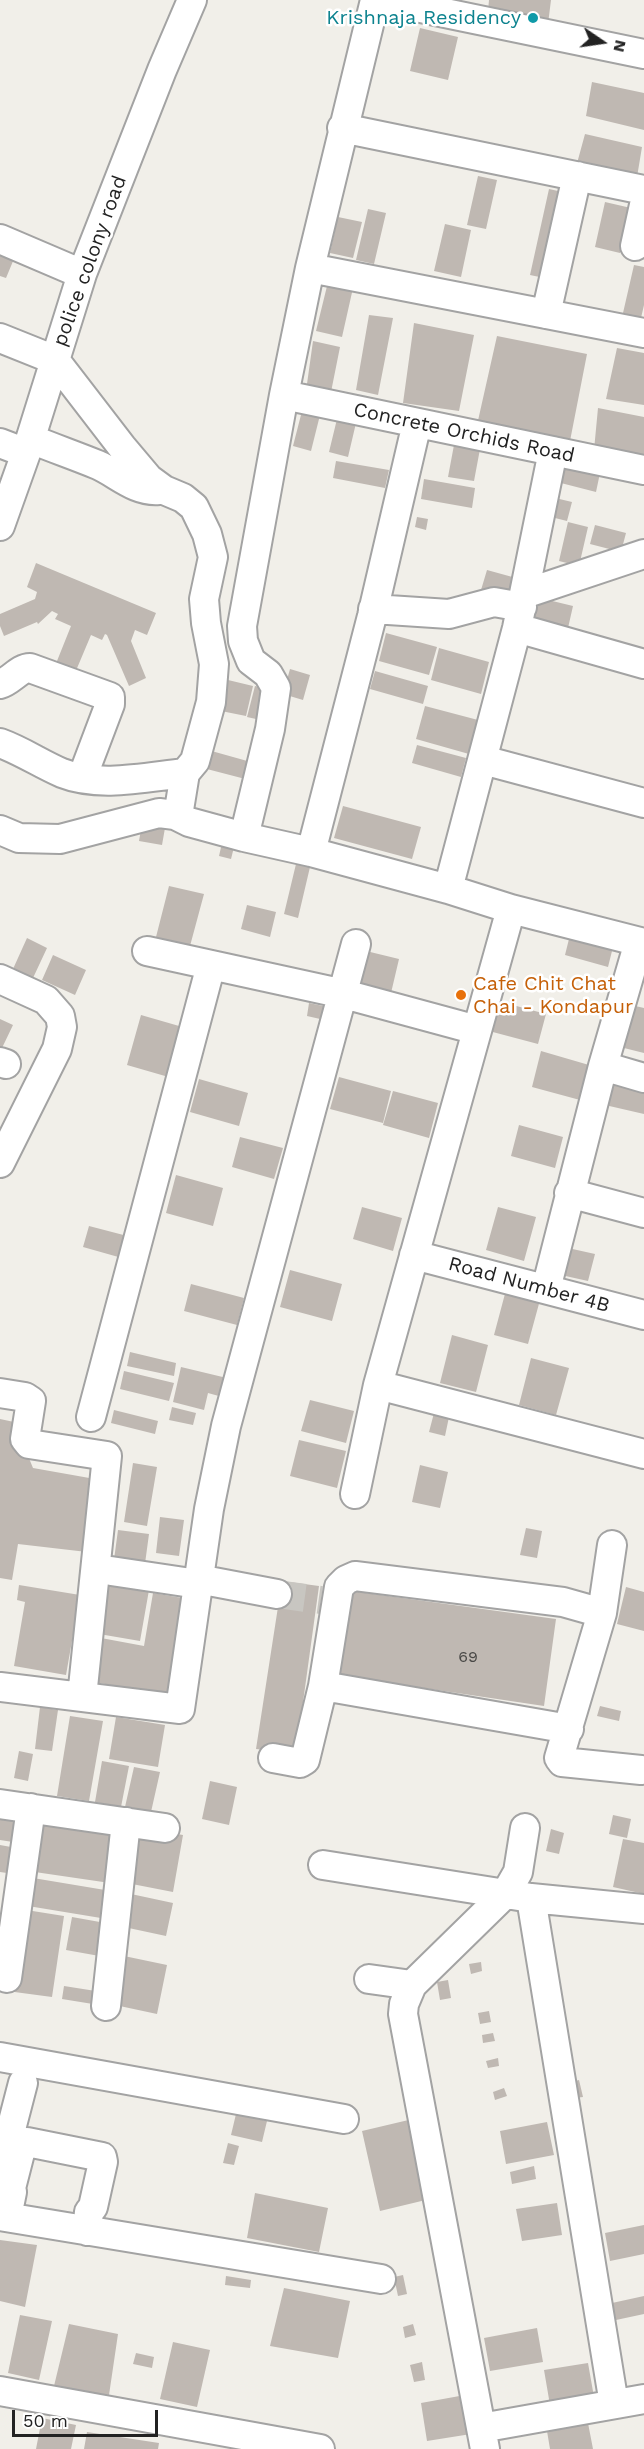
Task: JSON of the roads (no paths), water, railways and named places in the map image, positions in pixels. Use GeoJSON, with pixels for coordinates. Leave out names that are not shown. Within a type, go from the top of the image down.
{"type":"FeatureCollection","features":[{"type":"Feature","properties":{"kind":"street","name":"police colony road"},"geometry":{"type":"LineString","coordinates":[[0,526],[28,446],[82,274],[192,0]]}},
{"type":"Feature","properties":{"kind":"street"},"geometry":{"type":"LineString","coordinates":[[244,837],[270,729],[276,688],[268,674],[251,661],[243,641],[242,626],[284,395],[310,268],[342,128],[375,0]]}},
{"type":"Feature","properties":{"kind":"street"},"geometry":{"type":"LineString","coordinates":[[382,0],[644,54]]}},
{"type":"Feature","properties":{"kind":"street"},"geometry":{"type":"LineString","coordinates":[[342,128],[643,191],[635,246]]}},
{"type":"Feature","properties":{"kind":"street"},"geometry":{"type":"LineString","coordinates":[[546,314],[577,176]]}},
{"type":"Feature","properties":{"kind":"street"},"geometry":{"type":"LineString","coordinates":[[0,239],[82,274]]}},
{"type":"Feature","properties":{"kind":"street"},"geometry":{"type":"LineString","coordinates":[[310,268],[644,333]]}},
{"type":"Feature","properties":{"kind":"street"},"geometry":{"type":"LineString","coordinates":[[0,338],[55,360],[149,479],[164,490],[183,498],[194,507],[207,534],[213,557],[204,599],[214,664],[211,702],[195,761],[185,774],[178,816]]}},
{"type":"Feature","properties":{"kind":"street","name":"Concrete Orchids Road"},"geometry":{"type":"LineString","coordinates":[[284,395],[644,470]]}},
{"type":"Feature","properties":{"kind":"street"},"geometry":{"type":"LineString","coordinates":[[311,852],[373,609],[417,423]]}},
{"type":"Feature","properties":{"kind":"street"},"geometry":{"type":"LineString","coordinates":[[0,443],[28,446],[106,469],[138,488],[148,491],[164,490]]}},
{"type":"Feature","properties":{"kind":"street"},"geometry":{"type":"LineString","coordinates":[[448,889],[521,610],[553,452]]}},
{"type":"Feature","properties":{"kind":"street"},"geometry":{"type":"LineString","coordinates":[[521,610],[644,554]]}},
{"type":"Feature","properties":{"kind":"street"},"geometry":{"type":"LineString","coordinates":[[373,609],[449,614],[494,602],[521,610],[644,664]]}},
{"type":"Feature","properties":{"kind":"street"},"geometry":{"type":"LineString","coordinates":[[0,684],[7,682],[25,668],[30,668],[110,697],[110,704],[82,778]]}},
{"type":"Feature","properties":{"kind":"street"},"geometry":{"type":"LineString","coordinates":[[0,743],[63,773],[82,778],[109,780],[185,774]]}},
{"type":"Feature","properties":{"kind":"street"},"geometry":{"type":"LineString","coordinates":[[483,760],[644,803]]}},
{"type":"Feature","properties":{"kind":"street"},"geometry":{"type":"LineString","coordinates":[[0,830],[19,838],[60,839],[159,813],[178,816],[189,822],[244,837],[311,852],[448,889],[511,909],[642,942],[603,1066],[546,1289]]}},
{"type":"Feature","properties":{"kind":"street"},"geometry":{"type":"LineString","coordinates":[[355,1494],[378,1385],[511,909]]}},
{"type":"Feature","properties":{"kind":"street"},"geometry":{"type":"LineString","coordinates":[[0,1687],[180,1709],[208,1509],[226,1426],[356,944]]}},
{"type":"Feature","properties":{"kind":"street"},"geometry":{"type":"LineString","coordinates":[[147,951],[344,994],[477,1030]]}},
{"type":"Feature","properties":{"kind":"street"},"geometry":{"type":"LineString","coordinates":[[91,1417],[211,965]]}},
{"type":"Feature","properties":{"kind":"street"},"geometry":{"type":"LineString","coordinates":[[0,979],[46,1000],[60,1016],[63,1027],[57,1049],[0,1163]]}},
{"type":"Feature","properties":{"kind":"street"},"geometry":{"type":"LineString","coordinates":[[603,1066],[644,1078]]}},
{"type":"Feature","properties":{"kind":"street"},"geometry":{"type":"LineString","coordinates":[[569,1193],[644,1213]]}},
{"type":"Feature","properties":{"kind":"street","name":"Road Number 4B"},"geometry":{"type":"LineString","coordinates":[[414,1255],[644,1315]]}},
{"type":"Feature","properties":{"kind":"street"},"geometry":{"type":"LineString","coordinates":[[378,1385],[644,1454]]}},
{"type":"Feature","properties":{"kind":"street"},"geometry":{"type":"LineString","coordinates":[[0,1393],[25,1397],[31,1401],[25,1439],[29,1444],[107,1456],[82,1697]]}},
{"type":"Feature","properties":{"kind":"street"},"geometry":{"type":"LineString","coordinates":[[612,1545],[602,1613],[559,1758],[562,1762],[643,1767]]}},
{"type":"Feature","properties":{"kind":"street"},"geometry":{"type":"LineString","coordinates":[[111,1571],[277,1594]]}},
{"type":"Feature","properties":{"kind":"street"},"geometry":{"type":"LineString","coordinates":[[273,1758],[300,1763],[305,1760],[323,1686],[329,1602],[346,1580],[355,1576],[563,1602],[602,1613]]}},
{"type":"Feature","properties":{"kind":"street"},"geometry":{"type":"LineString","coordinates":[[323,1686],[569,1729]]}},
{"type":"Feature","properties":{"kind":"street"},"geometry":{"type":"LineString","coordinates":[[0,1804],[165,1828]]}},
{"type":"Feature","properties":{"kind":"street"},"geometry":{"type":"LineString","coordinates":[[7,1978],[31,1808]]}},
{"type":"Feature","properties":{"kind":"street"},"geometry":{"type":"LineString","coordinates":[[106,2006],[126,1821]]}},
{"type":"Feature","properties":{"kind":"street"},"geometry":{"type":"LineString","coordinates":[[525,1828],[515,1883],[615,2404]]}},
{"type":"Feature","properties":{"kind":"street"},"geometry":{"type":"LineString","coordinates":[[323,1865],[515,1883],[644,1909]]}},
{"type":"Feature","properties":{"kind":"street"},"geometry":{"type":"LineString","coordinates":[[515,1883],[412,1984],[404,2004],[483,2439],[615,2404],[644,2399]]}},
{"type":"Feature","properties":{"kind":"street"},"geometry":{"type":"LineString","coordinates":[[369,1979],[412,1984]]}},
{"type":"Feature","properties":{"kind":"street"},"geometry":{"type":"LineString","coordinates":[[0,2056],[344,2119]]}},
{"type":"Feature","properties":{"kind":"street"},"geometry":{"type":"LineString","coordinates":[[0,2172],[23,2083]]}},
{"type":"Feature","properties":{"kind":"street"},"geometry":{"type":"LineString","coordinates":[[87,2230],[89,2211],[93,2207],[103,2162],[102,2157],[27,2142],[22,2145],[11,2188],[12,2192],[3,2217],[381,2279]]}},
{"type":"Feature","properties":{"kind":"street"},"geometry":{"type":"LineString","coordinates":[[0,2391],[320,2449]]}},
{"type":"Feature","properties":{"kind":"tunnel"},"geometry":{"type":"LineString","coordinates":[[277,1594],[321,1600]]}},
{"type":"Feature","properties":{"kind":"place","name":"Krishnaja Residency"},"geometry":{"type":"Point","coordinates":[533,18]}},
{"type":"Feature","properties":{"kind":"place","name":"Cafe Chit Chat Chai - Kondapur"},"geometry":{"type":"Point","coordinates":[461,995]}}]}
